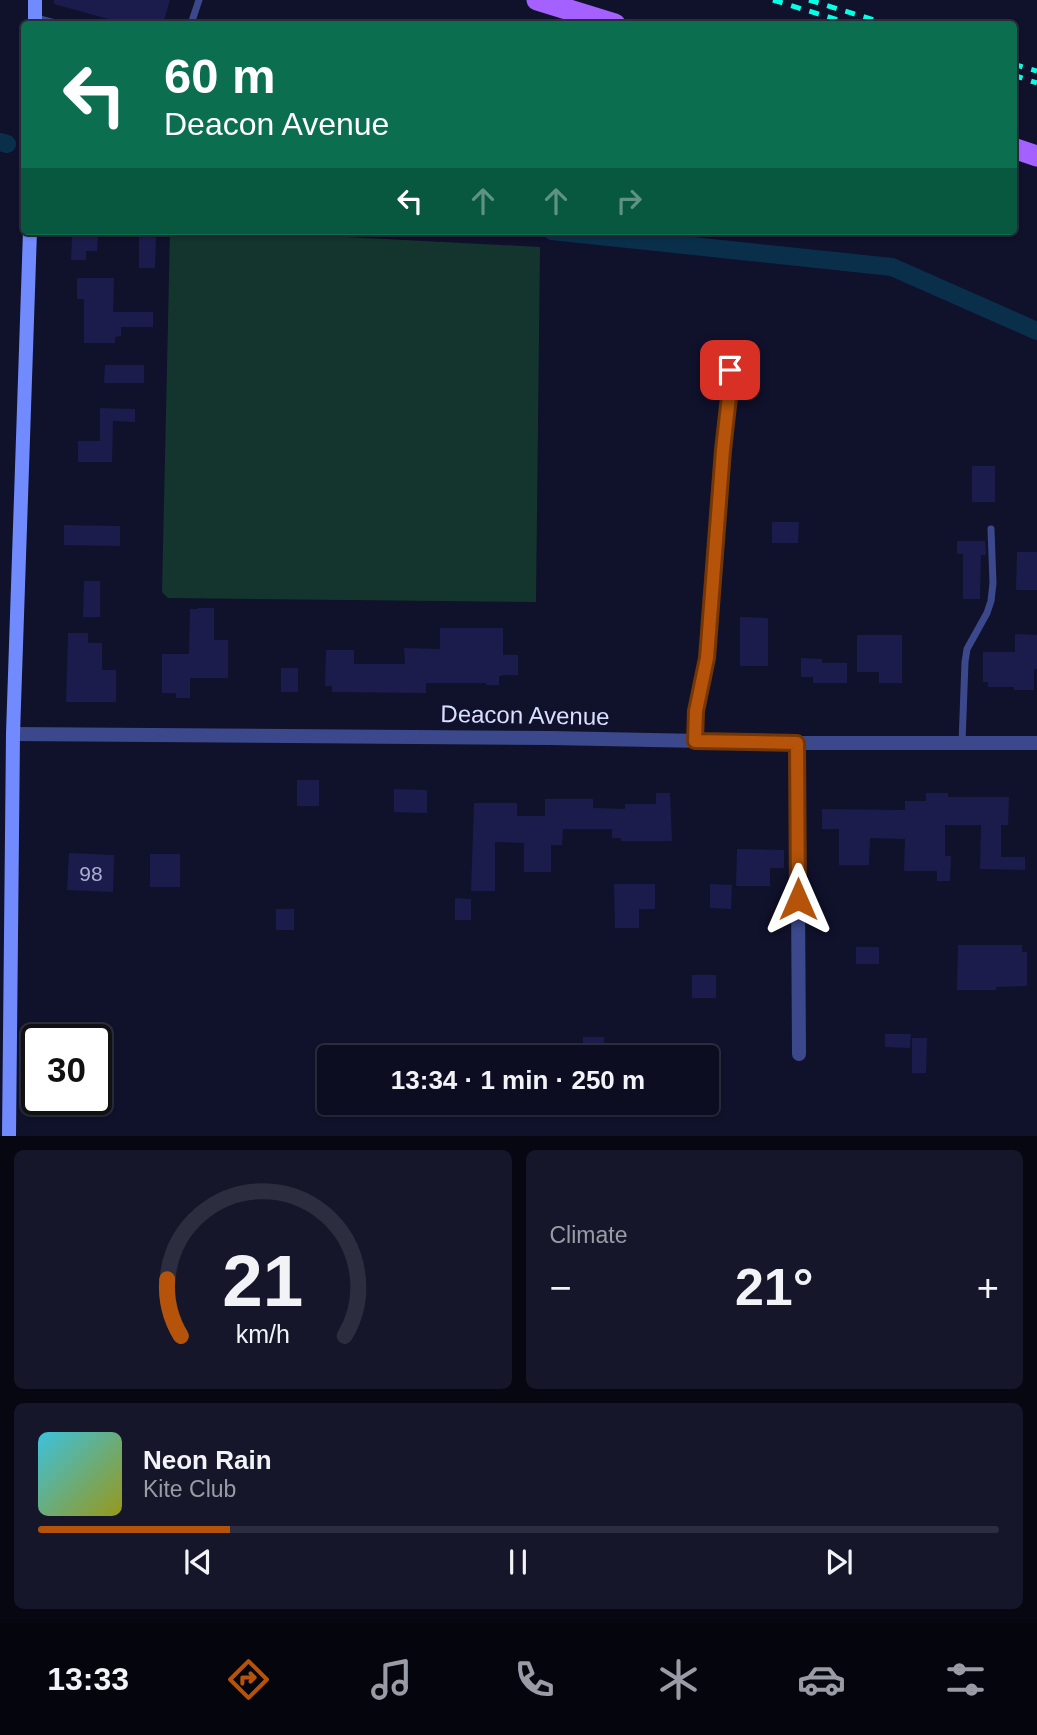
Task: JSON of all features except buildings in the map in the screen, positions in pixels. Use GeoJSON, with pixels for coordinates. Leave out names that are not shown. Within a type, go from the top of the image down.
{"type":"FeatureCollection","features":[{"type":"Feature","properties":{"kind":"main road"},"geometry":{"type":"LineString","coordinates":[[537,0],[605,21]]}},
{"type":"Feature","properties":{"kind":"main road"},"geometry":{"type":"LineString","coordinates":[[1017,149],[1037,156]]}},
{"type":"Feature","properties":{"kind":"street"},"geometry":{"type":"LineString","coordinates":[[35,0],[35,21]]}},
{"type":"Feature","properties":{"kind":"street"},"geometry":{"type":"LineString","coordinates":[[9,1136],[7,734],[30,235]]}},
{"type":"Feature","properties":{"kind":"street","name":"Deacon Avenue"},"geometry":{"type":"LineString","coordinates":[[7,734],[1037,743]]}},
{"type":"Feature","properties":{"kind":"street"},"geometry":{"type":"LineString","coordinates":[[797,743],[799,1054]]}},
{"type":"Feature","properties":{"kind":"lane"},"geometry":{"type":"LineString","coordinates":[[192,21],[199,0]]}},
{"type":"Feature","properties":{"kind":"lane"},"geometry":{"type":"LineString","coordinates":[[695,741],[696,711],[707,658],[730,370]]}},
{"type":"Feature","properties":{"kind":"lane"},"geometry":{"type":"LineString","coordinates":[[962,743],[967,649],[991,601],[991,529]]}},
{"type":"Feature","properties":{"kind":"green space"},"geometry":{"type":"Polygon","coordinates":[[[170,235],[320,235],[540,247],[536,602],[168,598],[162,592],[170,235]]]}},
{"type":"Feature","properties":{"kind":"waterway"},"geometry":{"type":"LineString","coordinates":[[0,142],[7,144]]}},
{"type":"Feature","properties":{"kind":"waterway"},"geometry":{"type":"LineString","coordinates":[[590,235],[892,267],[1037,331]]}},
{"type":"Feature","properties":{"kind":"railway"},"geometry":{"type":"LineString","coordinates":[[773,0],[841,21]]}},
{"type":"Feature","properties":{"kind":"railway"},"geometry":{"type":"LineString","coordinates":[[809,0],[877,21]]}},
{"type":"Feature","properties":{"kind":"railway"},"geometry":{"type":"LineString","coordinates":[[1017,65],[1037,71]]}},
{"type":"Feature","properties":{"kind":"railway"},"geometry":{"type":"LineString","coordinates":[[1017,76],[1037,83]]}},
{"type":"Feature","properties":{"kind":"route"},"geometry":{"type":"LineString","coordinates":[[730,370],[707,658],[696,711],[695,741],[797,743],[798,899]]}}]}
